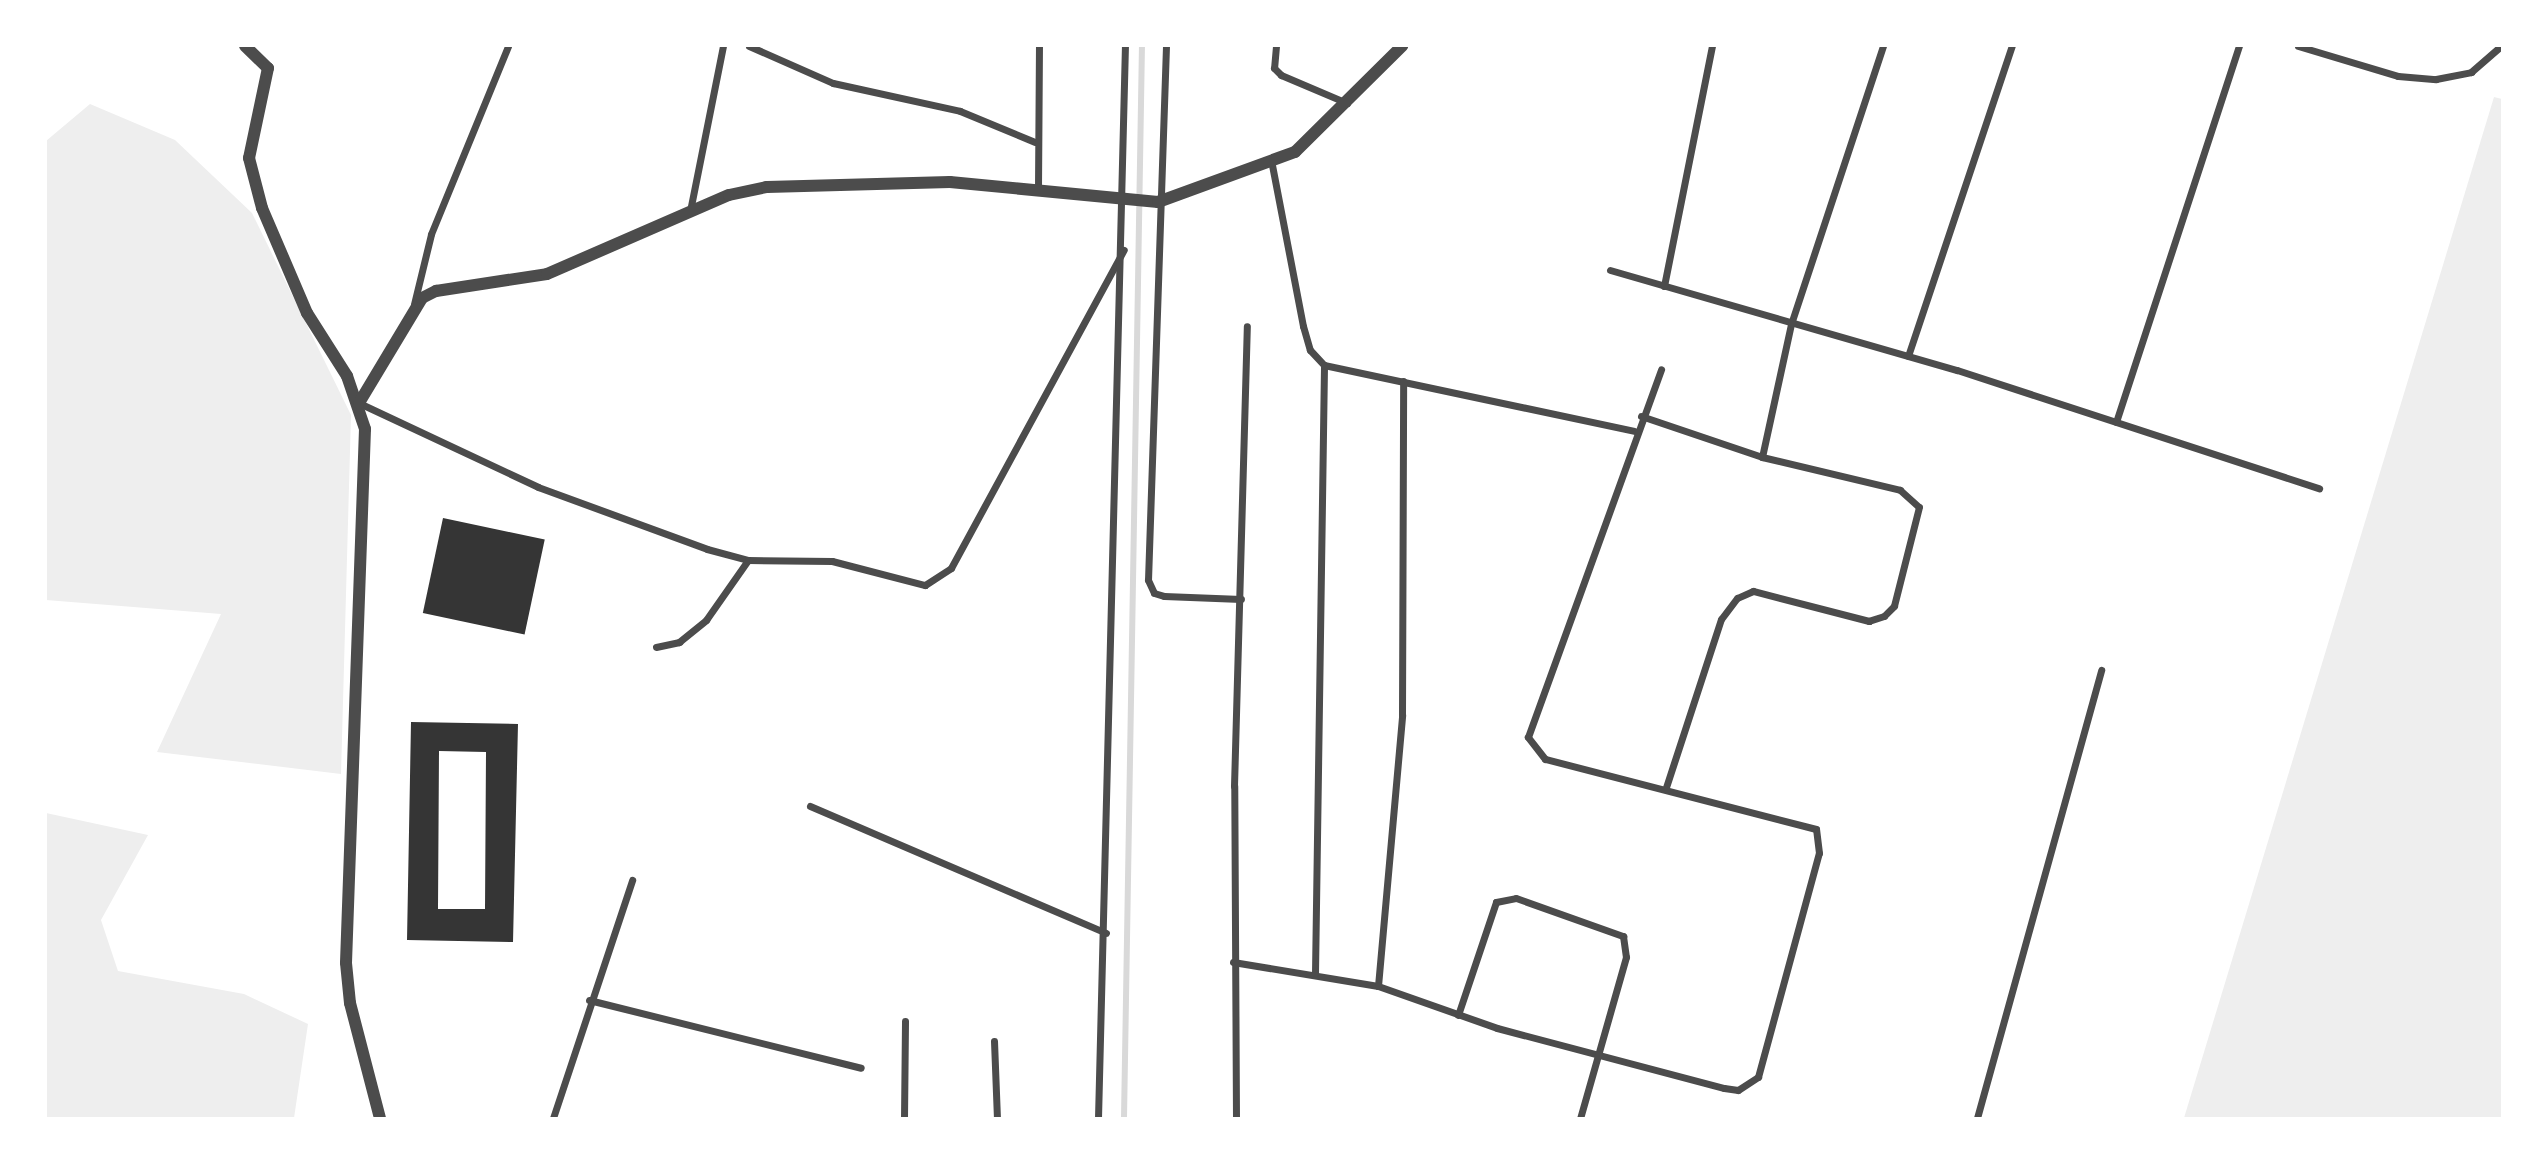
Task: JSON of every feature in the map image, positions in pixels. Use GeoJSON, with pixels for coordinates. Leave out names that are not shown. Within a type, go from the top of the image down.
{"type":"FeatureCollection","features":[{"type":"Feature","properties":{"kind":"street"},"geometry":{"type":"LineString","coordinates":[[246,46],[268,68],[249,158],[262,208],[307,313],[359,403],[365,429],[346,963],[350,1003],[380,1118]]}},
{"type":"Feature","properties":{"kind":"street"},"geometry":{"type":"LineString","coordinates":[[413,312],[431,234],[509,46]]}},
{"type":"Feature","properties":{"kind":"street"},"geometry":{"type":"LineString","coordinates":[[690,212],[723,46]]}},
{"type":"Feature","properties":{"kind":"street"},"geometry":{"type":"LineString","coordinates":[[749,46],[833,83],[960,111],[1034,142]]}},
{"type":"Feature","properties":{"kind":"street"},"geometry":{"type":"LineString","coordinates":[[1038,187],[1034,142],[1039,46]]}},
{"type":"Feature","properties":{"kind":"street"},"geometry":{"type":"LineString","coordinates":[[1098,1118],[1128,199],[1125,46]]}},
{"type":"Feature","properties":{"kind":"street"},"geometry":{"type":"LineString","coordinates":[[1166,46],[1153,202],[1149,580],[1154,593],[1164,596],[1241,599]]}},
{"type":"Feature","properties":{"kind":"street"},"geometry":{"type":"LineString","coordinates":[[1276,46],[1274,68],[1281,75],[1349,104]]}},
{"type":"Feature","properties":{"kind":"street"},"geometry":{"type":"LineString","coordinates":[[359,403],[413,312],[436,291],[547,274],[690,212],[767,187],[950,182],[1038,187],[1153,202],[1272,165],[1349,104],[1402,46]]}},
{"type":"Feature","properties":{"kind":"street"},"geometry":{"type":"LineString","coordinates":[[1664,286],[1712,46]]}},
{"type":"Feature","properties":{"kind":"street"},"geometry":{"type":"LineString","coordinates":[[1762,457],[1791,324],[1883,46]]}},
{"type":"Feature","properties":{"kind":"street"},"geometry":{"type":"LineString","coordinates":[[1908,356],[2012,46]]}},
{"type":"Feature","properties":{"kind":"street"},"geometry":{"type":"LineString","coordinates":[[2116,422],[2239,46]]}},
{"type":"Feature","properties":{"kind":"street"},"geometry":{"type":"LineString","coordinates":[[2298,46],[2399,76],[2436,79],[2471,72],[2501,46]]}},
{"type":"Feature","properties":{"kind":"street"},"geometry":{"type":"LineString","coordinates":[[1272,165],[1303,326],[1310,350],[1324,365],[1634,431]]}},
{"type":"Feature","properties":{"kind":"street"},"geometry":{"type":"LineString","coordinates":[[359,403],[538,487],[748,560],[832,561],[909,583],[938,581],[951,568],[1125,249]]}},
{"type":"Feature","properties":{"kind":"street"},"geometry":{"type":"LineString","coordinates":[[1610,270],[1908,356],[2319,488]]}},
{"type":"Feature","properties":{"kind":"street"},"geometry":{"type":"LineString","coordinates":[[1236,1118],[1233,962],[1247,326]]}},
{"type":"Feature","properties":{"kind":"street"},"geometry":{"type":"LineString","coordinates":[[1315,973],[1324,365]]}},
{"type":"Feature","properties":{"kind":"street"},"geometry":{"type":"LineString","coordinates":[[1233,962],[1315,973],[1378,986],[1458,1015],[1596,1057],[1724,1088],[1751,1085],[1819,853],[1816,829],[1805,822],[1545,759],[1528,737],[1634,431],[1661,369]]}},
{"type":"Feature","properties":{"kind":"street"},"geometry":{"type":"LineString","coordinates":[[1378,986],[1401,754],[1403,381]]}},
{"type":"Feature","properties":{"kind":"street"},"geometry":{"type":"LineString","coordinates":[[1641,416],[1762,457],[1911,496],[1920,519],[1894,607],[1869,621],[1770,594],[1737,598],[1721,619],[1666,787]]}},
{"type":"Feature","properties":{"kind":"street"},"geometry":{"type":"LineString","coordinates":[[656,647],[678,642],[706,620],[748,560]]}},
{"type":"Feature","properties":{"kind":"street"},"geometry":{"type":"LineString","coordinates":[[1977,1118],[2101,670]]}},
{"type":"Feature","properties":{"kind":"street"},"geometry":{"type":"LineString","coordinates":[[810,806],[1106,933]]}},
{"type":"Feature","properties":{"kind":"street"},"geometry":{"type":"LineString","coordinates":[[553,1118],[589,1000],[632,880]]}},
{"type":"Feature","properties":{"kind":"street"},"geometry":{"type":"LineString","coordinates":[[1458,1015],[1491,909],[1516,898],[1623,936],[1626,957],[1580,1118]]}},
{"type":"Feature","properties":{"kind":"street"},"geometry":{"type":"LineString","coordinates":[[589,1000],[861,1068]]}},
{"type":"Feature","properties":{"kind":"street"},"geometry":{"type":"LineString","coordinates":[[904,1118],[905,1021]]}},
{"type":"Feature","properties":{"kind":"street"},"geometry":{"type":"LineString","coordinates":[[994,1041],[997,1118]]}},
{"type":"Feature","properties":{"kind":"shaded area"},"geometry":{"type":"Polygon","coordinates":[[[2494,97],[2502,99],[2502,1118],[2184,1118],[2494,97]]]}},
{"type":"Feature","properties":{"kind":"shaded area"},"geometry":{"type":"Polygon","coordinates":[[[90,104],[175,140],[252,213],[351,415],[341,774],[157,752],[221,614],[46,600],[46,141],[90,104]]]}},
{"type":"Feature","properties":{"kind":"shaded area"},"geometry":{"type":"Polygon","coordinates":[[[46,813],[148,835],[101,920],[118,971],[244,994],[308,1024],[294,1118],[46,1118],[46,813]]]}},
{"type":"Feature","properties":{"kind":"building"},"geometry":{"type":"Polygon","coordinates":[[[443,518],[545,540],[525,635],[423,613],[443,518]]]}},
{"type":"Feature","properties":{"kind":"building"},"geometry":{"type":"Polygon","coordinates":[[[411,722],[518,724],[513,942],[407,940],[411,722]],[[439,751],[438,909],[485,909],[486,752],[439,751]]]}},
{"type":"Feature","properties":{"kind":"waterway"},"geometry":{"type":"LineString","coordinates":[[1124,1118],[1142,46]]}}]}
